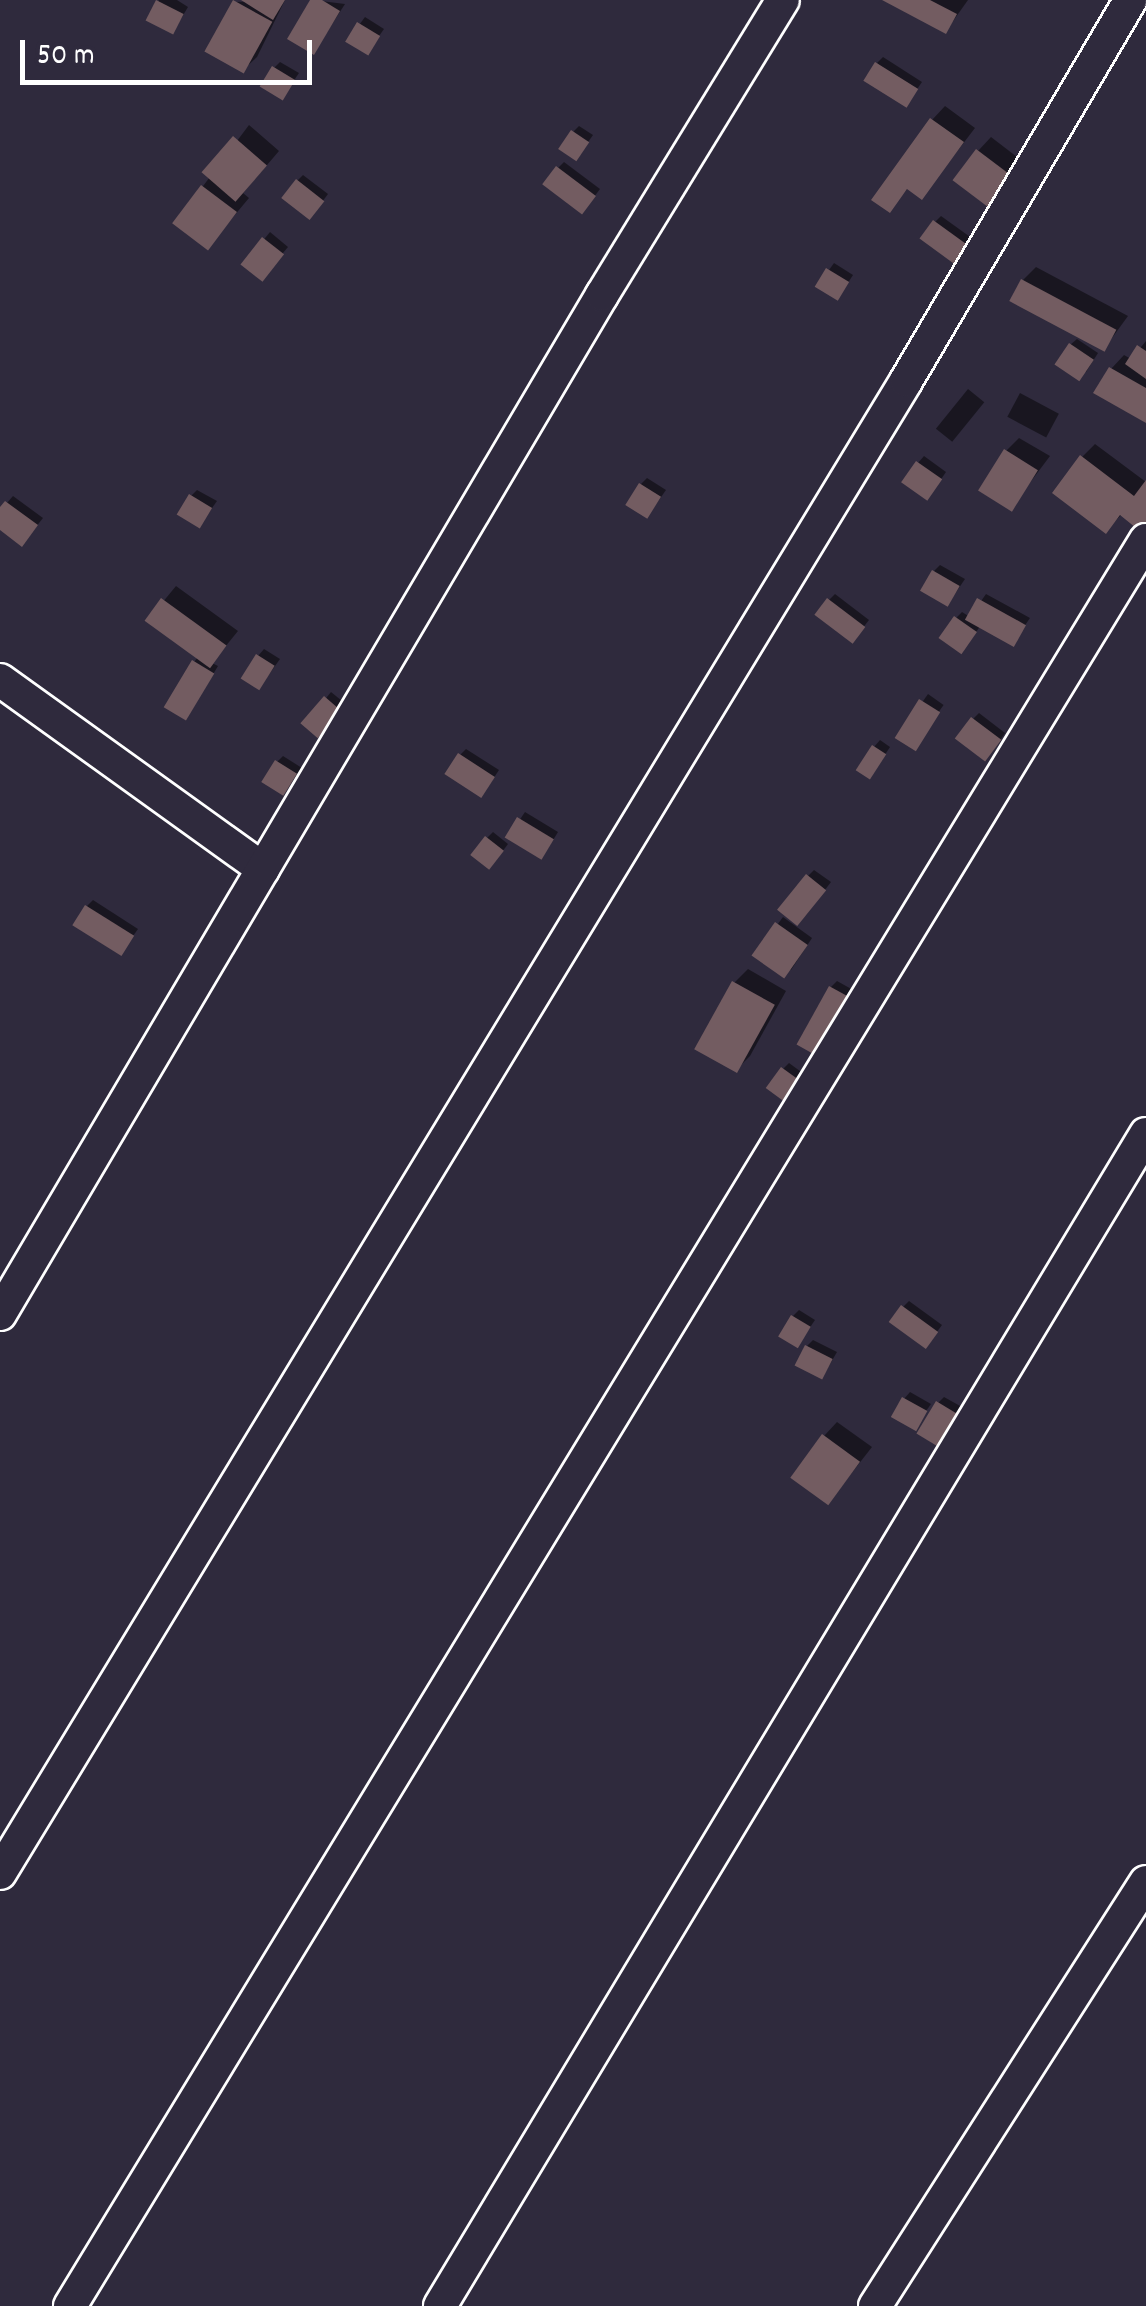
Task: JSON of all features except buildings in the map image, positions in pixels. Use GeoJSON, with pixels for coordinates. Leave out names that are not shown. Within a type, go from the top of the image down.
{"type":"FeatureCollection","features":[{"type":"Feature","properties":{"kind":"street"},"geometry":{"type":"LineString","coordinates":[[0,1314],[602,295],[783,0]]}},
{"type":"Feature","properties":{"kind":"street"},"geometry":{"type":"LineString","coordinates":[[0,1873],[896,398],[1130,0]]}},
{"type":"Feature","properties":{"kind":"street"},"geometry":{"type":"LineString","coordinates":[[70,2306],[1146,540]]}},
{"type":"Feature","properties":{"kind":"street"},"geometry":{"type":"LineString","coordinates":[[0,680],[263,869]]}},
{"type":"Feature","properties":{"kind":"street"},"geometry":{"type":"LineString","coordinates":[[440,2306],[1146,1134]]}},
{"type":"Feature","properties":{"kind":"street"},"geometry":{"type":"LineString","coordinates":[[875,2306],[1146,1882]]}}]}
